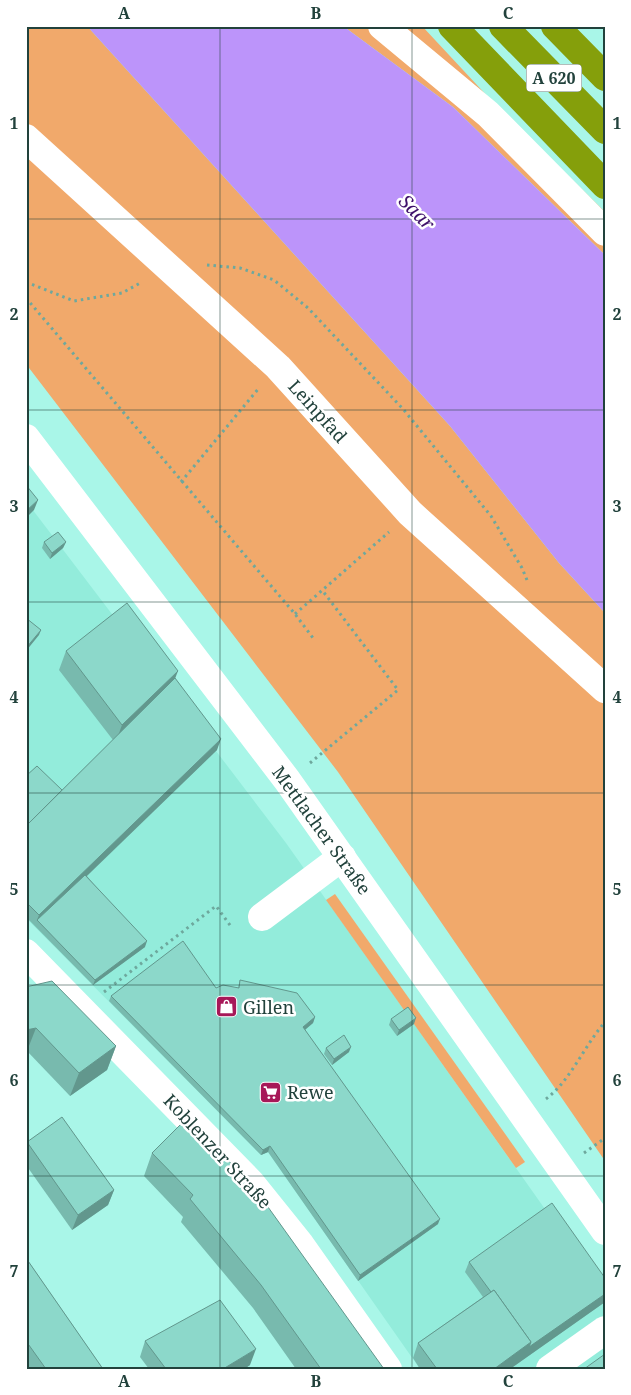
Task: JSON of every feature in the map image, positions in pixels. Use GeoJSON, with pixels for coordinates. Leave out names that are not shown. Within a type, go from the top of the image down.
{"type":"FeatureCollection","features":[{"type":"Feature","properties":{"kind":"highway"},"geometry":{"type":"LineString","coordinates":[[452,26],[605,184]]}},
{"type":"Feature","properties":{"kind":"highway","name":"A 620"},"geometry":{"type":"LineString","coordinates":[[503,26],[605,130]]}},
{"type":"Feature","properties":{"kind":"highway","name":"A 620"},"geometry":{"type":"LineString","coordinates":[[556,26],[605,76]]}},
{"type":"Feature","properties":{"kind":"street"},"geometry":{"type":"LineString","coordinates":[[382,26],[488,114],[605,232]]}},
{"type":"Feature","properties":{"kind":"street","name":"Leinpfad"},"geometry":{"type":"LineString","coordinates":[[26,138],[278,367],[410,513],[605,689]]}},
{"type":"Feature","properties":{"kind":"street","name":"Mettlacher Straße"},"geometry":{"type":"LineString","coordinates":[[26,438],[288,780],[605,1231]]}},
{"type":"Feature","properties":{"kind":"street"},"geometry":{"type":"LineString","coordinates":[[262,917],[342,857]]}},
{"type":"Feature","properties":{"kind":"street","name":"Koblenzer Straße"},"geometry":{"type":"LineString","coordinates":[[31,965],[81,1009],[251,1183],[300,1244],[388,1369]]}},
{"type":"Feature","properties":{"kind":"street"},"geometry":{"type":"LineString","coordinates":[[550,1369],[605,1330]]}},
{"type":"Feature","properties":{"kind":"path"},"geometry":{"type":"LineString","coordinates":[[26,282],[74,302],[122,293],[167,268],[189,265],[240,268],[274,280],[308,308],[403,409],[491,516],[522,568],[529,586]]}},
{"type":"Feature","properties":{"kind":"path"},"geometry":{"type":"LineString","coordinates":[[26,298],[314,638]]}},
{"type":"Feature","properties":{"kind":"path"},"geometry":{"type":"LineString","coordinates":[[182,482],[247,403]]}},
{"type":"Feature","properties":{"kind":"path"},"geometry":{"type":"LineString","coordinates":[[295,614],[385,536]]}},
{"type":"Feature","properties":{"kind":"path"},"geometry":{"type":"LineString","coordinates":[[322,590],[398,690],[327,749]]}},
{"type":"Feature","properties":{"kind":"path"},"geometry":{"type":"LineString","coordinates":[[81,1009],[216,906],[232,928]]}},
{"type":"Feature","properties":{"kind":"path"},"geometry":{"type":"LineString","coordinates":[[557,1091],[591,1038],[605,1022]]}},
{"type":"Feature","properties":{"kind":"shaded area"},"geometry":{"type":"Polygon","coordinates":[[[26,26],[87,26],[450,426],[559,563],[605,613],[605,1161],[338,772],[26,364],[26,26]]]}},
{"type":"Feature","properties":{"kind":"shaded area"},"geometry":{"type":"Polygon","coordinates":[[[343,26],[422,26],[490,99],[605,212],[605,255],[453,107],[343,26]]]}},
{"type":"Feature","properties":{"kind":"shaded area"},"geometry":{"type":"Polygon","coordinates":[[[26,501],[286,843],[605,1294],[605,1369],[420,1369],[268,1152],[261,1155],[26,918],[26,501]]]}},
{"type":"Feature","properties":{"kind":"shaded area"},"geometry":{"type":"Polygon","coordinates":[[[335,894],[525,1162],[516,1168],[326,900],[335,894]]]}},
{"type":"Feature","properties":{"kind":"water","name":"Saar"},"geometry":{"type":"Polygon","coordinates":[[[87,26],[343,26],[453,107],[605,255],[605,613],[559,563],[450,426],[87,26]]]}},
{"type":"Feature","properties":{"kind":"building"},"geometry":{"type":"Polygon","coordinates":[[[26,485],[38,500],[26,511],[26,485]]]}},
{"type":"Feature","properties":{"kind":"building"},"geometry":{"type":"Polygon","coordinates":[[[58,532],[66,542],[52,553],[44,542],[58,532]]]}},
{"type":"Feature","properties":{"kind":"building"},"geometry":{"type":"Polygon","coordinates":[[[127,603],[178,671],[122,725],[66,651],[127,603]]]}},
{"type":"Feature","properties":{"kind":"building"},"geometry":{"type":"Polygon","coordinates":[[[26,618],[41,630],[26,648],[26,618]]]}},
{"type":"Feature","properties":{"kind":"building"},"geometry":{"type":"Polygon","coordinates":[[[175,678],[221,739],[39,915],[26,902],[26,826],[175,678]]]}},
{"type":"Feature","properties":{"kind":"building"},"geometry":{"type":"Polygon","coordinates":[[[37,766],[62,790],[26,826],[26,776],[37,766]]]}},
{"type":"Feature","properties":{"kind":"building"},"geometry":{"type":"Polygon","coordinates":[[[85,875],[147,941],[95,980],[37,920],[85,875]]]}},
{"type":"Feature","properties":{"kind":"building","name":"Rewe"},"geometry":{"type":"Polygon","coordinates":[[[183,941],[216,988],[223,985],[239,988],[240,980],[297,993],[315,1017],[303,1027],[440,1219],[360,1275],[270,1146],[263,1150],[111,996],[183,941]]]}},
{"type":"Feature","properties":{"kind":"building"},"geometry":{"type":"Polygon","coordinates":[[[52,981],[116,1046],[79,1073],[36,1028],[26,1030],[26,987],[52,981]]]}},
{"type":"Feature","properties":{"kind":"building"},"geometry":{"type":"Polygon","coordinates":[[[408,1007],[416,1018],[399,1030],[391,1019],[408,1007]]]}},
{"type":"Feature","properties":{"kind":"building"},"geometry":{"type":"Polygon","coordinates":[[[344,1035],[351,1047],[334,1059],[326,1048],[344,1035]]]}},
{"type":"Feature","properties":{"kind":"building"},"geometry":{"type":"Polygon","coordinates":[[[62,1117],[114,1190],[78,1215],[27,1142],[62,1117]]]}},
{"type":"Feature","properties":{"kind":"building"},"geometry":{"type":"Polygon","coordinates":[[[186,1119],[229,1161],[268,1207],[384,1369],[321,1369],[261,1285],[190,1199],[193,1195],[152,1153],[186,1119]]]}},
{"type":"Feature","properties":{"kind":"building"},"geometry":{"type":"Polygon","coordinates":[[[552,1203],[605,1278],[605,1294],[529,1347],[531,1342],[494,1290],[491,1292],[469,1262],[552,1203]]]}},
{"type":"Feature","properties":{"kind":"building"},"geometry":{"type":"Polygon","coordinates":[[[26,1258],[103,1369],[46,1369],[26,1341],[26,1258]]]}},
{"type":"Feature","properties":{"kind":"building"},"geometry":{"type":"Polygon","coordinates":[[[494,1290],[531,1342],[494,1369],[437,1369],[418,1343],[494,1290]]]}},
{"type":"Feature","properties":{"kind":"building"},"geometry":{"type":"Polygon","coordinates":[[[220,1300],[256,1349],[223,1369],[166,1369],[145,1341],[220,1300]]]}},
{"type":"Feature","properties":{"kind":"building"},"geometry":{"type":"Polygon","coordinates":[[[605,1354],[605,1369],[584,1369],[605,1354]]]}},
{"type":"Feature","properties":{"kind":"place","name":"Gillen"},"geometry":{"type":"Point","coordinates":[227,1007]}},
{"type":"Feature","properties":{"kind":"place","name":"Rewe"},"geometry":{"type":"Point","coordinates":[271,1092]}}]}
